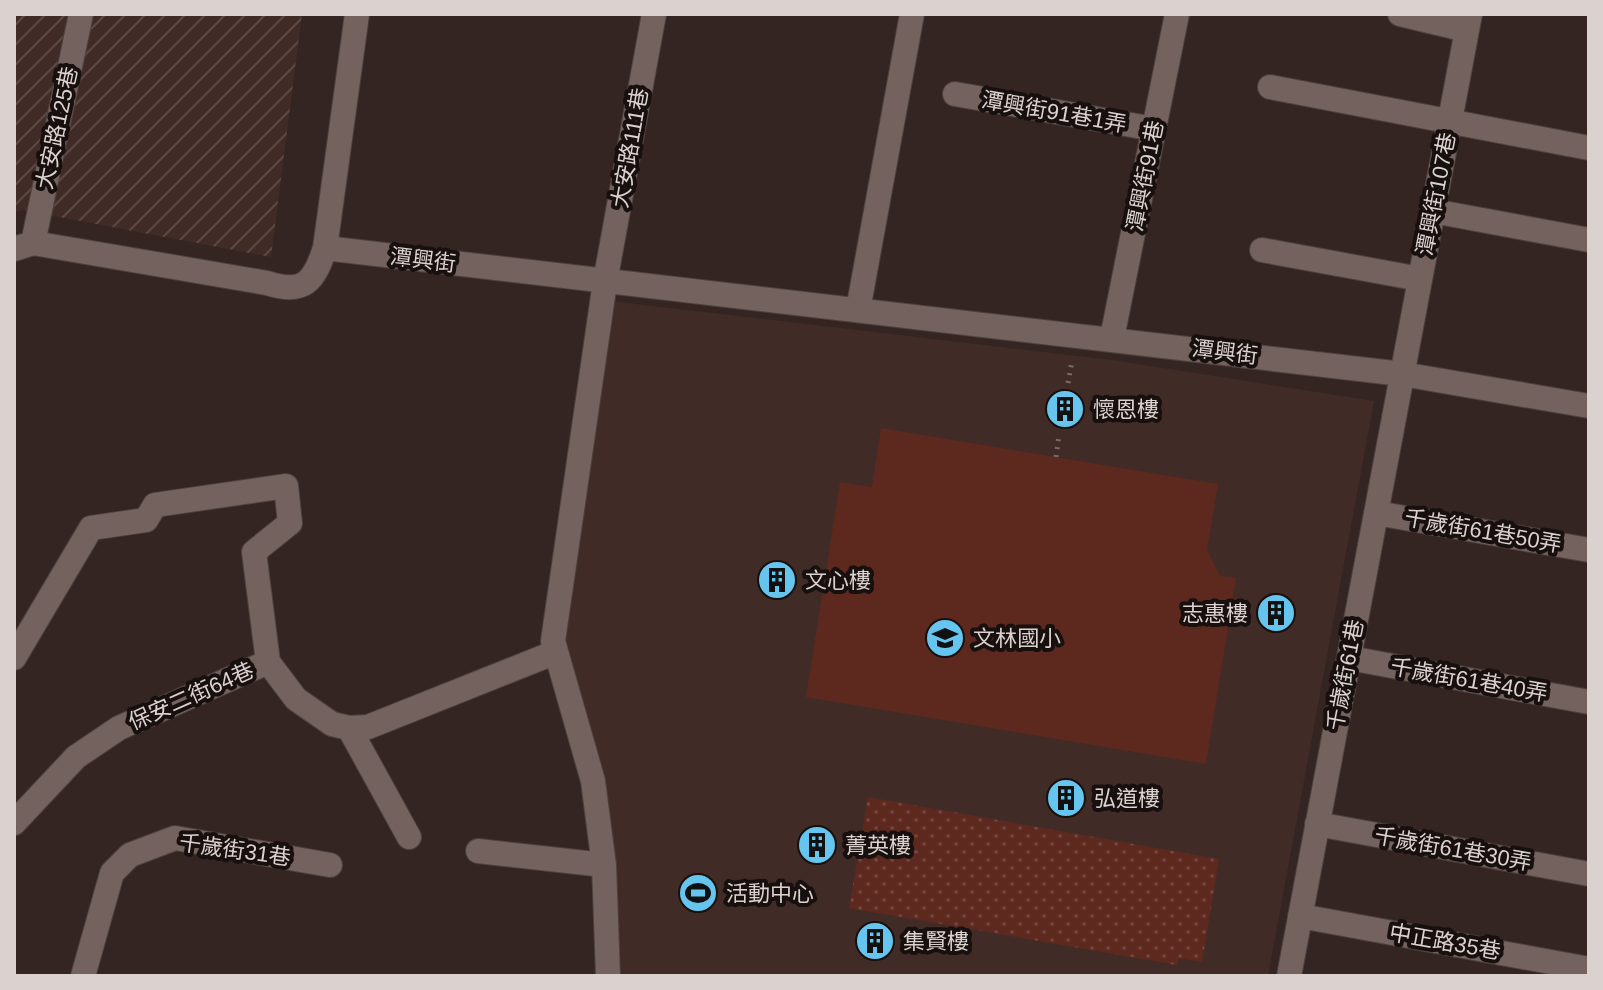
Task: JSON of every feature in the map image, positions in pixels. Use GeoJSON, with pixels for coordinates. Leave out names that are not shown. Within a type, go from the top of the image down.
{"type":"FeatureCollection","features":[{"type":"Feature","properties":{"kind":"street","name":"大安路125巷"},"geometry":{"type":"LineString","coordinates":[[24,246],[81,14]]}},
{"type":"Feature","properties":{"kind":"street"},"geometry":{"type":"LineString","coordinates":[[24,246],[267,283],[285,289],[304,285],[317,272],[325,248],[357,14]]}},
{"type":"Feature","properties":{"kind":"street","name":"大安路111巷"},"geometry":{"type":"LineString","coordinates":[[608,976],[604,865],[593,781],[553,641],[605,282],[654,14]]}},
{"type":"Feature","properties":{"kind":"street"},"geometry":{"type":"LineString","coordinates":[[858,310],[912,14]]}},
{"type":"Feature","properties":{"kind":"street","name":"潭興街91巷"},"geometry":{"type":"LineString","coordinates":[[1112,338],[1177,14]]}},
{"type":"Feature","properties":{"kind":"street"},"geometry":{"type":"LineString","coordinates":[[1400,14],[1468,22]]}},
{"type":"Feature","properties":{"kind":"street","name":"潭興街107巷"},"geometry":{"type":"LineString","coordinates":[[1402,374],[1468,22]]}},
{"type":"Feature","properties":{"kind":"street"},"geometry":{"type":"LineString","coordinates":[[1270,87],[1589,148]]}},
{"type":"Feature","properties":{"kind":"street","name":"潭興街91巷1弄"},"geometry":{"type":"LineString","coordinates":[[955,94],[1154,129]]}},
{"type":"Feature","properties":{"kind":"street"},"geometry":{"type":"LineString","coordinates":[[1433,211],[1589,240]]}},
{"type":"Feature","properties":{"kind":"street","name":"潭興街"},"geometry":{"type":"LineString","coordinates":[[325,248],[1402,374],[1589,406]]}},
{"type":"Feature","properties":{"kind":"street"},"geometry":{"type":"LineString","coordinates":[[1262,250],[1420,279]]}},
{"type":"Feature","properties":{"kind":"street","name":"千歲街61巷"},"geometry":{"type":"LineString","coordinates":[[1289,976],[1402,374]]}},
{"type":"Feature","properties":{"kind":"street"},"geometry":{"type":"LineString","coordinates":[[14,658],[91,528],[146,520],[155,505],[286,486],[290,523],[254,552],[268,662]]}},
{"type":"Feature","properties":{"kind":"street","name":"千歲街61巷50弄"},"geometry":{"type":"LineString","coordinates":[[1376,513],[1589,550]]}},
{"type":"Feature","properties":{"kind":"street"},"geometry":{"type":"LineString","coordinates":[[409,837],[349,728],[368,727],[556,652]]}},
{"type":"Feature","properties":{"kind":"street","name":"千歲街61巷40弄"},"geometry":{"type":"LineString","coordinates":[[1349,658],[1589,702]]}},
{"type":"Feature","properties":{"kind":"street","name":"保安二街64巷"},"geometry":{"type":"LineString","coordinates":[[14,823],[76,757],[119,728],[268,662],[296,699],[332,724],[349,728]]}},
{"type":"Feature","properties":{"kind":"street","name":"千歲街61巷30弄"},"geometry":{"type":"LineString","coordinates":[[1317,824],[1589,874]]}},
{"type":"Feature","properties":{"kind":"street","name":"千歲街31巷"},"geometry":{"type":"LineString","coordinates":[[83,976],[112,873],[130,855],[175,838],[330,865]]}},
{"type":"Feature","properties":{"kind":"street"},"geometry":{"type":"LineString","coordinates":[[478,851],[604,865]]}},
{"type":"Feature","properties":{"kind":"street","name":"中正路35巷"},"geometry":{"type":"LineString","coordinates":[[1300,916],[1589,969]]}},
{"type":"Feature","properties":{"kind":"path"},"geometry":{"type":"LineString","coordinates":[[1056,457],[1059,435]]}},
{"type":"Feature","properties":{"kind":"shaded area"},"geometry":{"type":"Polygon","coordinates":[[[14,14],[302,14],[271,257],[22,210],[14,212],[14,14]]]}},
{"type":"Feature","properties":{"kind":"shaded area","name":"文林國小"},"geometry":{"type":"Polygon","coordinates":[[[610,301],[1112,360],[1374,401],[1268,976],[616,976],[561,640],[610,301]]]}},
{"type":"Feature","properties":{"kind":"shaded area"},"geometry":{"type":"Polygon","coordinates":[[[881,428],[1218,484],[1207,550],[1220,576],[1236,578],[1206,764],[806,697],[840,482],[872,487],[881,428]]]}},
{"type":"Feature","properties":{"kind":"shaded area"},"geometry":{"type":"Polygon","coordinates":[[[868,797],[1219,859],[1202,962],[1179,958],[1177,965],[849,908],[868,797]]]}},
{"type":"Feature","properties":{"kind":"place","name":"懷恩樓"},"geometry":{"type":"Point","coordinates":[1065,409]}},
{"type":"Feature","properties":{"kind":"place","name":"文心樓"},"geometry":{"type":"Point","coordinates":[777,580]}},
{"type":"Feature","properties":{"kind":"place","name":"志惠樓"},"geometry":{"type":"Point","coordinates":[1276,613]}},
{"type":"Feature","properties":{"kind":"place","name":"文林國小"},"geometry":{"type":"Point","coordinates":[945,638]}},
{"type":"Feature","properties":{"kind":"place","name":"弘道樓"},"geometry":{"type":"Point","coordinates":[1066,798]}},
{"type":"Feature","properties":{"kind":"place","name":"菁英樓"},"geometry":{"type":"Point","coordinates":[817,845]}},
{"type":"Feature","properties":{"kind":"place","name":"活動中心"},"geometry":{"type":"Point","coordinates":[698,893]}},
{"type":"Feature","properties":{"kind":"place","name":"集賢樓"},"geometry":{"type":"Point","coordinates":[875,941]}}]}
